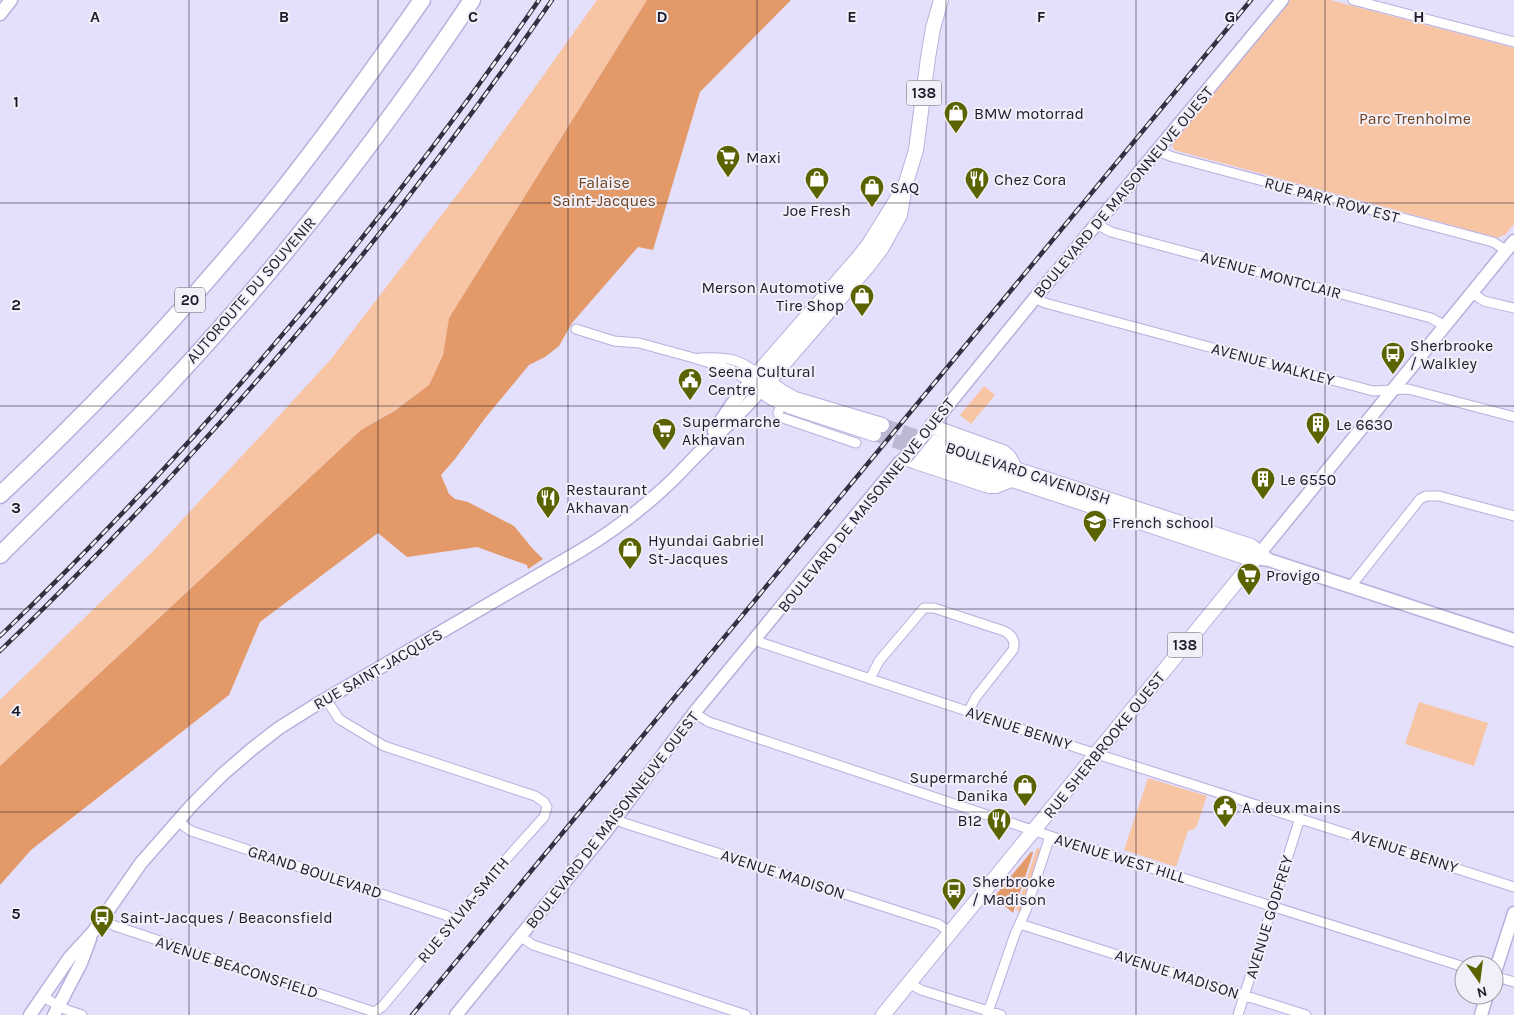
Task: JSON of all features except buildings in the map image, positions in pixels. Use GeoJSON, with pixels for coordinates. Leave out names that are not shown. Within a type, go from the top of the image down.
{"type":"FeatureCollection","features":[{"type":"Feature","properties":{"kind":"highway"},"geometry":{"type":"LineString","coordinates":[[360,87],[412,0]]}},
{"type":"Feature","properties":{"kind":"highway","name":"20"},"geometry":{"type":"LineString","coordinates":[[0,495],[108,389],[202,286],[275,199],[360,87],[422,0]]}},
{"type":"Feature","properties":{"kind":"highway","name":"AUTOROUTE DU SOUVENIR"},"geometry":{"type":"LineString","coordinates":[[0,555],[172,382],[235,312],[347,175],[418,79],[472,0]]}},
{"type":"Feature","properties":{"kind":"main road"},"geometry":{"type":"LineString","coordinates":[[0,14],[11,0]]}},
{"type":"Feature","properties":{"kind":"main road","name":"RUE SAINT-JACQUES"},"geometry":{"type":"LineString","coordinates":[[56,1010],[81,963],[93,932],[140,863],[213,783],[242,757],[279,728],[326,699],[596,542],[648,503],[743,411],[759,382],[862,273],[881,249],[900,215],[916,150],[929,53],[940,0]]}},
{"type":"Feature","properties":{"kind":"main road","name":"BOULEVARD DE MAISONNEUVE OUEST"},"geometry":{"type":"LineString","coordinates":[[456,1015],[616,819],[694,713],[899,463],[926,436],[1035,298],[1282,0]]}},
{"type":"Feature","properties":{"kind":"main road","name":"RUE SHERBROOKE OUEST"},"geometry":{"type":"LineString","coordinates":[[883,1015],[1034,830],[1262,557],[1393,390],[1510,246]]}},
{"type":"Feature","properties":{"kind":"main road"},"geometry":{"type":"LineString","coordinates":[[759,382],[795,399],[878,430],[794,409],[782,403],[759,382]]}},
{"type":"Feature","properties":{"kind":"main road"},"geometry":{"type":"LineString","coordinates":[[905,458],[989,486],[996,486],[1013,474],[1009,457],[1003,452],[939,429],[926,436]]}},
{"type":"Feature","properties":{"kind":"main road","name":"BOULEVARD CAVENDISH"},"geometry":{"type":"LineString","coordinates":[[926,436],[1013,474],[1251,546],[1262,557],[1514,640]]}},
{"type":"Feature","properties":{"kind":"main road"},"geometry":{"type":"LineString","coordinates":[[1500,955],[1514,913]]}},
{"type":"Feature","properties":{"kind":"main road","name":"RUE SAINT-JACQUES"},"geometry":{"type":"LineString","coordinates":[[30,1015],[70,956],[93,932]]}},
{"type":"Feature","properties":{"kind":"street"},"geometry":{"type":"LineString","coordinates":[[1352,0],[1514,42]]}},
{"type":"Feature","properties":{"kind":"street","name":"RUE PARK ROW EST"},"geometry":{"type":"LineString","coordinates":[[1157,151],[1182,160],[1510,246]]}},
{"type":"Feature","properties":{"kind":"street","name":"AVENUE MONTCLAIR"},"geometry":{"type":"LineString","coordinates":[[1096,224],[1111,232],[1432,318],[1445,326]]}},
{"type":"Feature","properties":{"kind":"street"},"geometry":{"type":"LineString","coordinates":[[1472,294],[1484,300],[1514,308]]}},
{"type":"Feature","properties":{"kind":"street","name":"AVENUE WALKLEY"},"geometry":{"type":"LineString","coordinates":[[1035,298],[1045,304],[1373,391],[1411,389],[1514,417]]}},
{"type":"Feature","properties":{"kind":"street"},"geometry":{"type":"LineString","coordinates":[[576,329],[614,341],[639,343],[694,358],[730,358],[745,364],[759,382]]}},
{"type":"Feature","properties":{"kind":"street"},"geometry":{"type":"LineString","coordinates":[[782,403],[778,414],[781,418],[856,443]]}},
{"type":"Feature","properties":{"kind":"street"},"geometry":{"type":"LineString","coordinates":[[1351,586],[1420,499],[1426,496],[1439,496],[1514,516]]}},
{"type":"Feature","properties":{"kind":"street"},"geometry":{"type":"LineString","coordinates":[[870,679],[879,662],[924,608],[934,608],[1009,633],[1014,640],[1015,646],[1013,650],[976,698],[968,712]]}},
{"type":"Feature","properties":{"kind":"street","name":"AVENUE BENNY"},"geometry":{"type":"LineString","coordinates":[[755,639],[762,644],[1097,754],[1514,886]]}},
{"type":"Feature","properties":{"kind":"street","name":"RUE SYLVIA-SMITH"},"geometry":{"type":"LineString","coordinates":[[326,699],[339,719],[384,746],[535,796],[547,805],[547,812],[544,817],[500,866],[382,1007],[374,1012]]}},
{"type":"Feature","properties":{"kind":"street","name":"AVENUE WEST HILL"},"geometry":{"type":"LineString","coordinates":[[694,713],[709,722],[1050,836],[1454,964]]}},
{"type":"Feature","properties":{"kind":"street","name":"AVENUE GODFREY"},"geometry":{"type":"LineString","coordinates":[[1238,1015],[1300,818]]}},
{"type":"Feature","properties":{"kind":"street","name":"AVENUE MADISON"},"geometry":{"type":"LineString","coordinates":[[616,819],[938,924],[950,932]]}},
{"type":"Feature","properties":{"kind":"street","name":"GRAND BOULEVARD"},"geometry":{"type":"LineString","coordinates":[[177,822],[191,831],[445,915],[454,920]]}},
{"type":"Feature","properties":{"kind":"street"},"geometry":{"type":"LineString","coordinates":[[988,1013],[1015,934],[1026,910],[1050,836]]}},
{"type":"Feature","properties":{"kind":"street","name":"AVENUE BEACONSFIELD"},"geometry":{"type":"LineString","coordinates":[[101,919],[115,926],[374,1012]]}},
{"type":"Feature","properties":{"kind":"street","name":"AVENUE MADISON"},"geometry":{"type":"LineString","coordinates":[[1020,924],[1306,1015]]}},
{"type":"Feature","properties":{"kind":"street"},"geometry":{"type":"LineString","coordinates":[[521,936],[533,945],[746,1015]]}},
{"type":"Feature","properties":{"kind":"street"},"geometry":{"type":"LineString","coordinates":[[909,983],[921,990],[988,1013],[1001,1015]]}},
{"type":"Feature","properties":{"kind":"street"},"geometry":{"type":"LineString","coordinates":[[43,997],[56,1010],[82,1015]]}},
{"type":"Feature","properties":{"kind":"green space"},"geometry":{"type":"Polygon","coordinates":[[[597,0],[647,0],[449,318],[443,355],[429,385],[393,411],[361,430],[0,766],[0,700],[154,550],[331,359],[473,174],[597,0]]]}},
{"type":"Feature","properties":{"kind":"green space","name":"Falaise Saint-Jacques"},"geometry":{"type":"Polygon","coordinates":[[[647,0],[791,0],[700,92],[653,250],[638,247],[572,323],[559,346],[545,357],[529,365],[441,475],[449,494],[455,499],[468,502],[514,526],[543,559],[528,569],[527,565],[477,547],[407,557],[378,533],[260,622],[229,695],[31,850],[0,885],[0,766],[361,430],[394,411],[429,385],[443,355],[449,318],[647,0]]]}},
{"type":"Feature","properties":{"kind":"green space","name":"Parc Trenholme"},"geometry":{"type":"Polygon","coordinates":[[[1290,0],[1330,0],[1514,48],[1514,224],[1505,235],[1499,238],[1174,150],[1172,146],[1174,141],[1290,0]]]}},
{"type":"Feature","properties":{"kind":"green space"},"geometry":{"type":"Polygon","coordinates":[[[984,386],[995,395],[971,424],[960,415],[984,386]]]}},
{"type":"Feature","properties":{"kind":"green space"},"geometry":{"type":"Polygon","coordinates":[[[1419,702],[1488,723],[1474,766],[1405,744],[1419,702]]]}},
{"type":"Feature","properties":{"kind":"green space"},"geometry":{"type":"Polygon","coordinates":[[[1148,778],[1207,796],[1196,828],[1188,831],[1176,867],[1124,850],[1148,778]]]}},
{"type":"Feature","properties":{"kind":"green space"},"geometry":{"type":"Polygon","coordinates":[[[1037,848],[1041,849],[1020,912],[1016,910],[1037,848]]]}},
{"type":"Feature","properties":{"kind":"green space"},"geometry":{"type":"Polygon","coordinates":[[[1031,852],[1033,853],[1013,913],[994,897],[1031,852]]]}},
{"type":"Feature","properties":{"kind":"tunnel"},"geometry":{"type":"LineString","coordinates":[[882,425],[927,440]]}},
{"type":"Feature","properties":{"kind":"tunnel"},"geometry":{"type":"LineString","coordinates":[[874,434],[919,449]]}},
{"type":"Feature","properties":{"kind":"railway"},"geometry":{"type":"LineString","coordinates":[[0,636],[147,487],[285,331],[352,251],[416,169],[539,0]]}},
{"type":"Feature","properties":{"kind":"railway"},"geometry":{"type":"LineString","coordinates":[[0,651],[150,499],[292,339],[361,257],[427,173],[552,0]]}},
{"type":"Feature","properties":{"kind":"railway"},"geometry":{"type":"LineString","coordinates":[[412,1015],[1251,0]]}},
{"type":"Feature","properties":{"kind":"place","name":"BMW motorrad"},"geometry":{"type":"Point","coordinates":[956,134]}},
{"type":"Feature","properties":{"kind":"place","name":"Maxi"},"geometry":{"type":"Point","coordinates":[728,178]}},
{"type":"Feature","properties":{"kind":"place","name":"Joe Fresh"},"geometry":{"type":"Point","coordinates":[817,200]}},
{"type":"Feature","properties":{"kind":"place","name":"Chez Cora"},"geometry":{"type":"Point","coordinates":[977,200]}},
{"type":"Feature","properties":{"kind":"place","name":"SAQ"},"geometry":{"type":"Point","coordinates":[872,208]}},
{"type":"Feature","properties":{"kind":"place","name":"Merson Automotive Tire Shop"},"geometry":{"type":"Point","coordinates":[862,317]}},
{"type":"Feature","properties":{"kind":"place","name":"Sherbrooke / Walkley"},"geometry":{"type":"Point","coordinates":[1393,375]}},
{"type":"Feature","properties":{"kind":"place","name":"Seena Cultural Centre"},"geometry":{"type":"Point","coordinates":[690,401]}},
{"type":"Feature","properties":{"kind":"place","name":"Le 6630"},"geometry":{"type":"Point","coordinates":[1318,445]}},
{"type":"Feature","properties":{"kind":"place","name":"Supermarche Akhavan"},"geometry":{"type":"Point","coordinates":[664,451]}},
{"type":"Feature","properties":{"kind":"place","name":"Le 6550"},"geometry":{"type":"Point","coordinates":[1263,500]}},
{"type":"Feature","properties":{"kind":"place","name":"Restaurant Akhavan"},"geometry":{"type":"Point","coordinates":[548,519]}},
{"type":"Feature","properties":{"kind":"place","name":"French school"},"geometry":{"type":"Point","coordinates":[1095,543]}},
{"type":"Feature","properties":{"kind":"place","name":"Hyundai Gabriel St-Jacques"},"geometry":{"type":"Point","coordinates":[630,570]}},
{"type":"Feature","properties":{"kind":"place","name":"Provigo"},"geometry":{"type":"Point","coordinates":[1249,596]}},
{"type":"Feature","properties":{"kind":"place","name":"Supermarché Danika"},"geometry":{"type":"Point","coordinates":[1025,807]}},
{"type":"Feature","properties":{"kind":"place","name":"A deux mains"},"geometry":{"type":"Point","coordinates":[1225,828]}},
{"type":"Feature","properties":{"kind":"place","name":"B12"},"geometry":{"type":"Point","coordinates":[999,841]}},
{"type":"Feature","properties":{"kind":"place","name":"Sherbrooke / Madison"},"geometry":{"type":"Point","coordinates":[954,911]}},
{"type":"Feature","properties":{"kind":"place","name":"Saint-Jacques / Beaconsfield"},"geometry":{"type":"Point","coordinates":[102,938]}}]}
